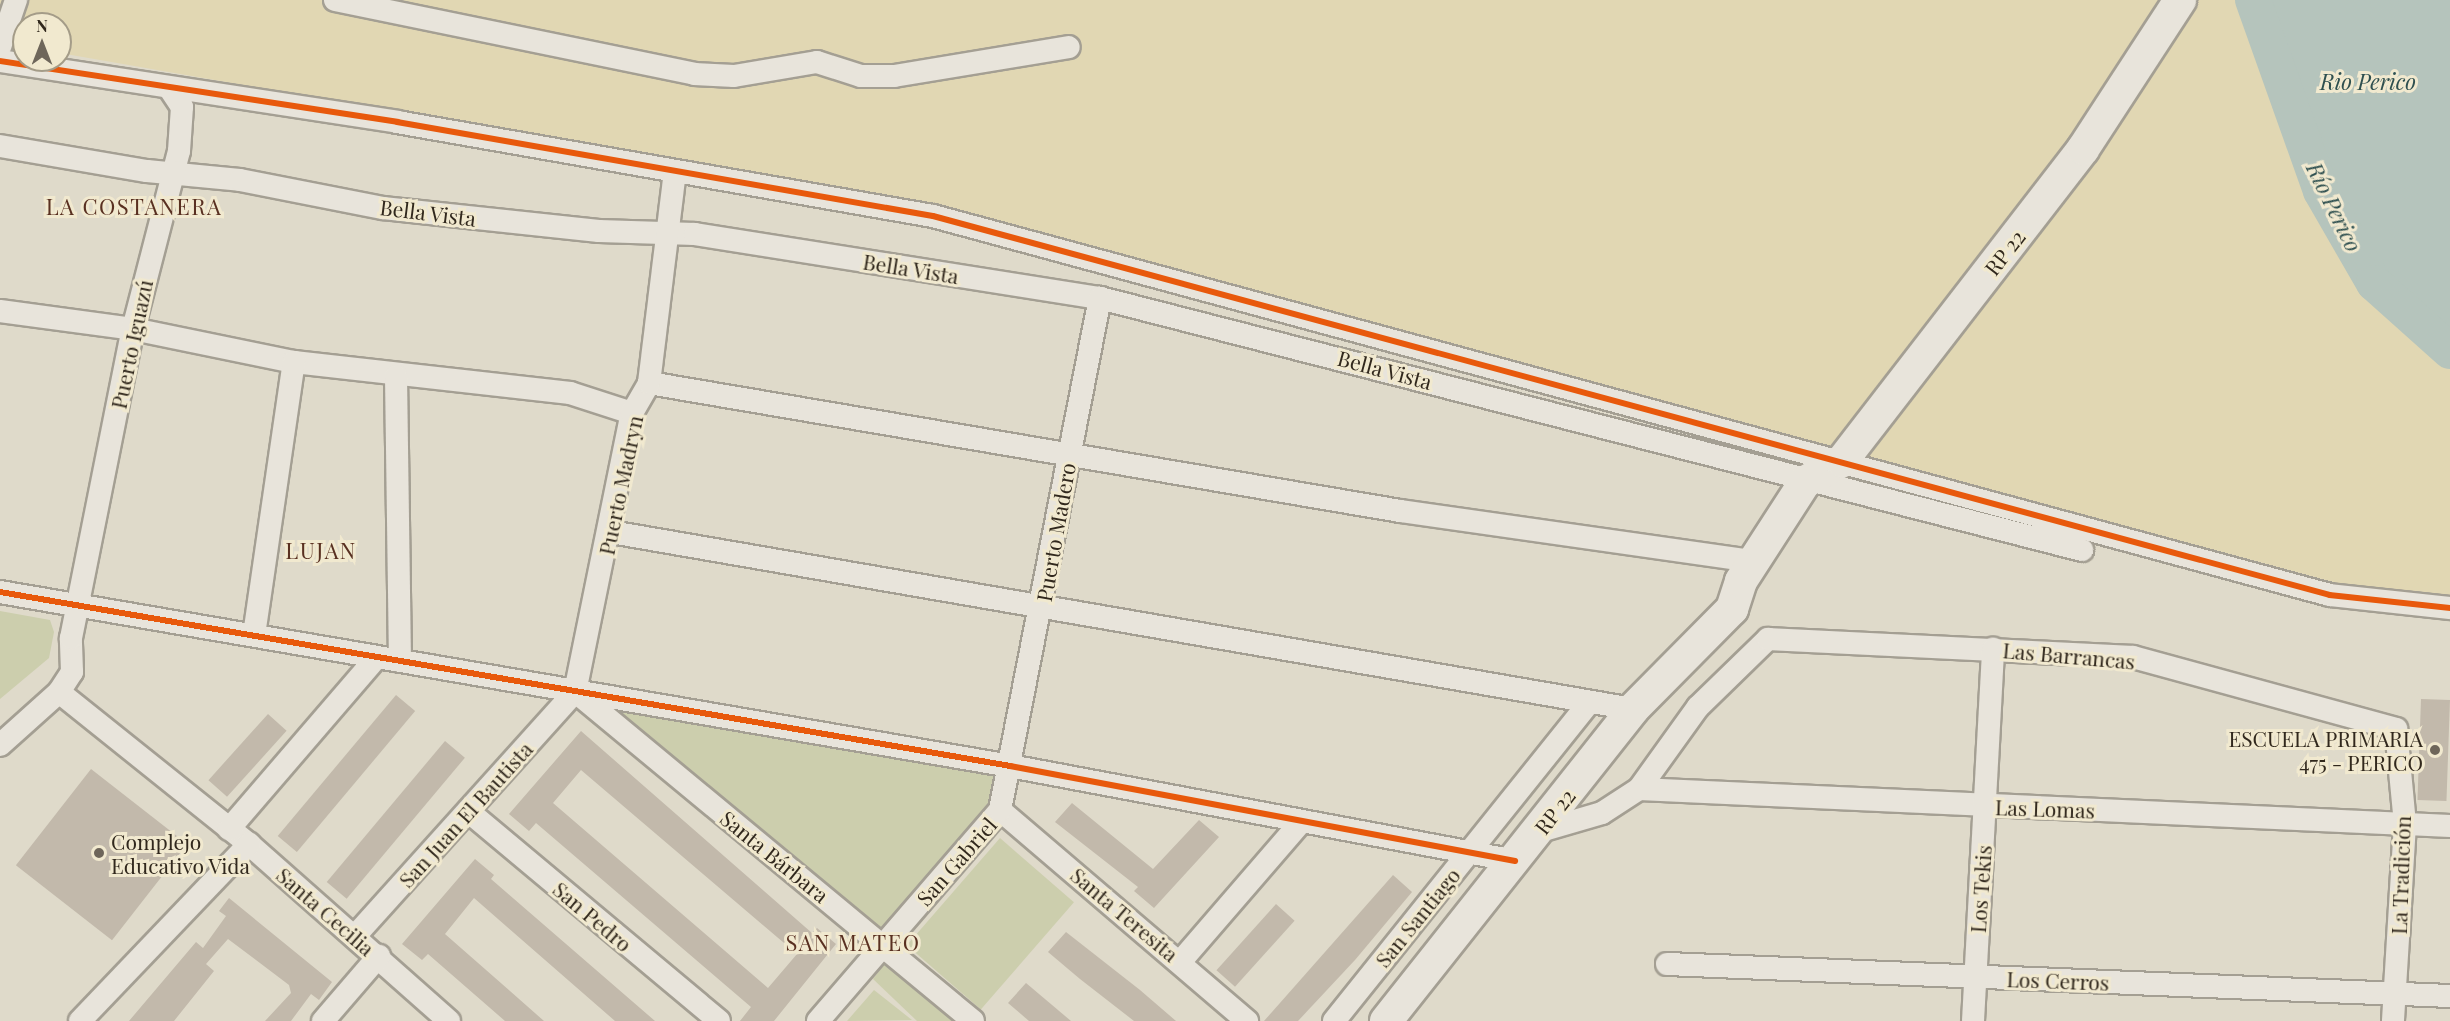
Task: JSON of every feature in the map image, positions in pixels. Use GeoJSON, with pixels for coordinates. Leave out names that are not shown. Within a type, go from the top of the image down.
{"type":"FeatureCollection","features":[{"type":"Feature","properties":{"kind":"street"},"geometry":{"type":"LineString","coordinates":[[0,4],[9,0]]}},
{"type":"Feature","properties":{"kind":"street"},"geometry":{"type":"LineString","coordinates":[[0,47],[16,0]]}},
{"type":"Feature","properties":{"kind":"street"},"geometry":{"type":"LineString","coordinates":[[334,0],[694,74],[734,76],[817,62],[861,76],[894,76],[1069,47]]}},
{"type":"Feature","properties":{"kind":"street","name":"RP 22"},"geometry":{"type":"LineString","coordinates":[[1805,482],[1842,461],[2083,149],[2180,0]]}},
{"type":"Feature","properties":{"kind":"street"},"geometry":{"type":"LineString","coordinates":[[0,61],[933,216],[1166,283],[1842,461],[2330,595],[2450,608]]}},
{"type":"Feature","properties":{"kind":"street","name":"Puerto Iguazú"},"geometry":{"type":"LineString","coordinates":[[59,692],[72,672],[78,605],[133,329],[172,173],[182,107],[169,88]]}},
{"type":"Feature","properties":{"kind":"street","name":"Bella Vista"},"geometry":{"type":"LineString","coordinates":[[0,146],[172,173],[240,180],[383,208],[599,231],[668,232],[1100,297],[1805,482],[2082,550]]}},
{"type":"Feature","properties":{"kind":"street","name":"Puerto Madryn"},"geometry":{"type":"LineString","coordinates":[[575,692],[611,532],[632,413],[649,383],[675,172]]}},
{"type":"Feature","properties":{"kind":"street","name":"Puerto Madero"},"geometry":{"type":"LineString","coordinates":[[1000,810],[1043,604],[1068,456],[1100,297]]}},
{"type":"Feature","properties":{"kind":"street"},"geometry":{"type":"LineString","coordinates":[[0,311],[133,329],[294,362],[396,376],[570,393],[632,413]]}},
{"type":"Feature","properties":{"kind":"street"},"geometry":{"type":"LineString","coordinates":[[254,635],[294,362]]}},
{"type":"Feature","properties":{"kind":"street"},"geometry":{"type":"LineString","coordinates":[[396,376],[400,661]]}},
{"type":"Feature","properties":{"kind":"street"},"geometry":{"type":"LineString","coordinates":[[649,383],[1068,456],[1752,561],[1805,482]]}},
{"type":"Feature","properties":{"kind":"street"},"geometry":{"type":"LineString","coordinates":[[611,532],[1043,604],[1633,709]]}},
{"type":"Feature","properties":{"kind":"street","name":"RP 22"},"geometry":{"type":"LineString","coordinates":[[1386,1021],[1515,861],[1633,709],[1732,609],[1752,561]]}},
{"type":"Feature","properties":{"kind":"street"},"geometry":{"type":"LineString","coordinates":[[0,592],[1010,766],[1515,861]]}},
{"type":"Feature","properties":{"kind":"street","name":"Las Barrancas"},"geometry":{"type":"LineString","coordinates":[[1639,789],[1698,708],[1768,639],[2133,657],[2396,729]]}},
{"type":"Feature","properties":{"kind":"street","name":"Los Tekis"},"geometry":{"type":"LineString","coordinates":[[1973,1021],[1993,649]]}},
{"type":"Feature","properties":{"kind":"street"},"geometry":{"type":"LineString","coordinates":[[229,829],[376,658]]}},
{"type":"Feature","properties":{"kind":"street"},"geometry":{"type":"LineString","coordinates":[[0,745],[59,692]]}},
{"type":"Feature","properties":{"kind":"street","name":"Santa Cecilia"},"geometry":{"type":"LineString","coordinates":[[59,692],[249,844],[379,956],[450,1021]]}},
{"type":"Feature","properties":{"kind":"street","name":"San Juan El Bautista"},"geometry":{"type":"LineString","coordinates":[[355,936],[575,692]]}},
{"type":"Feature","properties":{"kind":"street","name":"Santa Bárbara"},"geometry":{"type":"LineString","coordinates":[[575,692],[883,944],[973,1021]]}},
{"type":"Feature","properties":{"kind":"street","name":"San Santiago"},"geometry":{"type":"LineString","coordinates":[[1334,1021],[1590,702]]}},
{"type":"Feature","properties":{"kind":"street","name":"La Tradición"},"geometry":{"type":"LineString","coordinates":[[2394,1021],[2405,824],[2396,729]]}},
{"type":"Feature","properties":{"kind":"street"},"geometry":{"type":"LineString","coordinates":[[1544,830],[1602,813],[1639,789]]}},
{"type":"Feature","properties":{"kind":"street","name":"Las Lomas"},"geometry":{"type":"LineString","coordinates":[[1639,789],[2450,826]]}},
{"type":"Feature","properties":{"kind":"street","name":"San Gabriel"},"geometry":{"type":"LineString","coordinates":[[818,1021],[1000,810]]}},
{"type":"Feature","properties":{"kind":"street","name":"Santa Teresita"},"geometry":{"type":"LineString","coordinates":[[1000,810],[1180,961],[1247,1021]]}},
{"type":"Feature","properties":{"kind":"street","name":"San Pedro"},"geometry":{"type":"LineString","coordinates":[[468,811],[719,1021]]}},
{"type":"Feature","properties":{"kind":"street"},"geometry":{"type":"LineString","coordinates":[[1180,961],[1302,821]]}},
{"type":"Feature","properties":{"kind":"street"},"geometry":{"type":"LineString","coordinates":[[80,1021],[249,844]]}},
{"type":"Feature","properties":{"kind":"street"},"geometry":{"type":"LineString","coordinates":[[323,1021],[379,956]]}},
{"type":"Feature","properties":{"kind":"street","name":"Los Cerros"},"geometry":{"type":"LineString","coordinates":[[1667,964],[2450,996]]}},
{"type":"Feature","properties":{"kind":"green space"},"geometry":{"type":"Polygon","coordinates":[[[0,611],[50,620],[54,632],[49,658],[0,699],[0,611]]]}},
{"type":"Feature","properties":{"kind":"green space"},"geometry":{"type":"Polygon","coordinates":[[[619,711],[995,776],[988,811],[884,930],[619,711]]]}},
{"type":"Feature","properties":{"kind":"green space"},"geometry":{"type":"Polygon","coordinates":[[[1000,838],[1074,902],[981,1009],[907,945],[1000,838]]]}},
{"type":"Feature","properties":{"kind":"green space"},"geometry":{"type":"Polygon","coordinates":[[[891,955],[969,1021],[917,1021],[873,979],[891,955]]]}},
{"type":"Feature","properties":{"kind":"green space"},"geometry":{"type":"Polygon","coordinates":[[[874,990],[912,1020],[847,1021],[874,990]]]}},
{"type":"Feature","properties":{"kind":"sand"},"geometry":{"type":"Polygon","coordinates":[[[0,0],[2450,0],[2450,597],[2374,593],[940,207],[72,55],[72,12],[12,12],[12,44],[0,42],[0,0]]]}},
{"type":"Feature","properties":{"kind":"water","name":"Rio Perico"},"geometry":{"type":"Polygon","coordinates":[[[2253,0],[2450,0],[2450,351],[2374,283],[2321,191],[2253,0]]]}},
{"type":"Feature","properties":{"kind":"building"},"geometry":{"type":"Polygon","coordinates":[[[396,695],[415,711],[297,852],[278,836],[396,695]]]}},
{"type":"Feature","properties":{"kind":"building","name":"ESCUELA PRIMARIA 475 - PERICO"},"geometry":{"type":"Polygon","coordinates":[[[2421,699],[2450,700],[2446,801],[2417,800],[2421,699]]]}},
{"type":"Feature","properties":{"kind":"building"},"geometry":{"type":"Polygon","coordinates":[[[268,714],[287,731],[227,797],[208,780],[268,714]]]}},
{"type":"Feature","properties":{"kind":"building"},"geometry":{"type":"Polygon","coordinates":[[[581,731],[812,933],[817,928],[836,944],[774,1021],[740,1021],[751,1007],[536,823],[529,831],[509,814],[581,731]],[[581,770],[553,803],[768,988],[797,954],[581,770]]]}},
{"type":"Feature","properties":{"kind":"building"},"geometry":{"type":"Polygon","coordinates":[[[445,741],[465,758],[347,899],[327,882],[445,741]]]}},
{"type":"Feature","properties":{"kind":"building","name":"Complejo Educativo Vida"},"geometry":{"type":"Polygon","coordinates":[[[91,769],[187,844],[112,940],[16,865],[91,769]]]}},
{"type":"Feature","properties":{"kind":"building"},"geometry":{"type":"Polygon","coordinates":[[[1072,803],[1153,869],[1199,820],[1219,837],[1154,908],[1134,891],[1138,887],[1055,822],[1072,803]]]}},
{"type":"Feature","properties":{"kind":"building"},"geometry":{"type":"Polygon","coordinates":[[[475,859],[494,875],[491,879],[655,1021],[615,1021],[474,898],[445,934],[544,1021],[505,1021],[428,954],[422,960],[402,944],[475,859]]]}},
{"type":"Feature","properties":{"kind":"building"},"geometry":{"type":"Polygon","coordinates":[[[1393,875],[1412,892],[1355,960],[1298,1021],[1264,1021],[1393,875]]]}},
{"type":"Feature","properties":{"kind":"building"},"geometry":{"type":"Polygon","coordinates":[[[229,898],[332,982],[319,1000],[311,994],[291,1021],[265,1021],[291,993],[289,985],[228,939],[206,964],[214,971],[174,1021],[129,1021],[196,942],[203,948],[226,916],[219,911],[229,898]]]}},
{"type":"Feature","properties":{"kind":"building"},"geometry":{"type":"Polygon","coordinates":[[[1276,904],[1295,921],[1235,987],[1216,970],[1276,904]]]}},
{"type":"Feature","properties":{"kind":"building"},"geometry":{"type":"Polygon","coordinates":[[[1066,932],[1176,1021],[1134,1021],[1080,979],[1048,952],[1066,932]]]}},
{"type":"Feature","properties":{"kind":"building"},"geometry":{"type":"Polygon","coordinates":[[[1026,983],[1071,1021],[1029,1021],[1008,1003],[1026,983]]]}},
{"type":"Feature","properties":{"kind":"waterway","name":"Río Perico"},"geometry":{"type":"LineString","coordinates":[[2253,0],[2321,191],[2374,283],[2450,351]]}},
{"type":"Feature","properties":{"kind":"cycle path"},"geometry":{"type":"LineString","coordinates":[[0,61],[397,122],[933,216],[2330,595],[2450,608]]}},
{"type":"Feature","properties":{"kind":"cycle path"},"geometry":{"type":"LineString","coordinates":[[0,592],[1010,766],[1515,861]]}},
{"type":"Feature","properties":{"kind":"place","name":"ESCUELA PRIMARIA 475 - PERICO"},"geometry":{"type":"Point","coordinates":[2435,750]}},
{"type":"Feature","properties":{"kind":"place","name":"Complejo Educativo Vida"},"geometry":{"type":"Point","coordinates":[99,853]}},
{"type":"Feature","properties":{"kind":"district","name":"LA COSTANERA"},"geometry":{"type":"Point","coordinates":[134,207]}},
{"type":"Feature","properties":{"kind":"district","name":"LUJAN"},"geometry":{"type":"Point","coordinates":[321,551]}},
{"type":"Feature","properties":{"kind":"district","name":"SAN MATEO"},"geometry":{"type":"Point","coordinates":[853,943]}}]}
